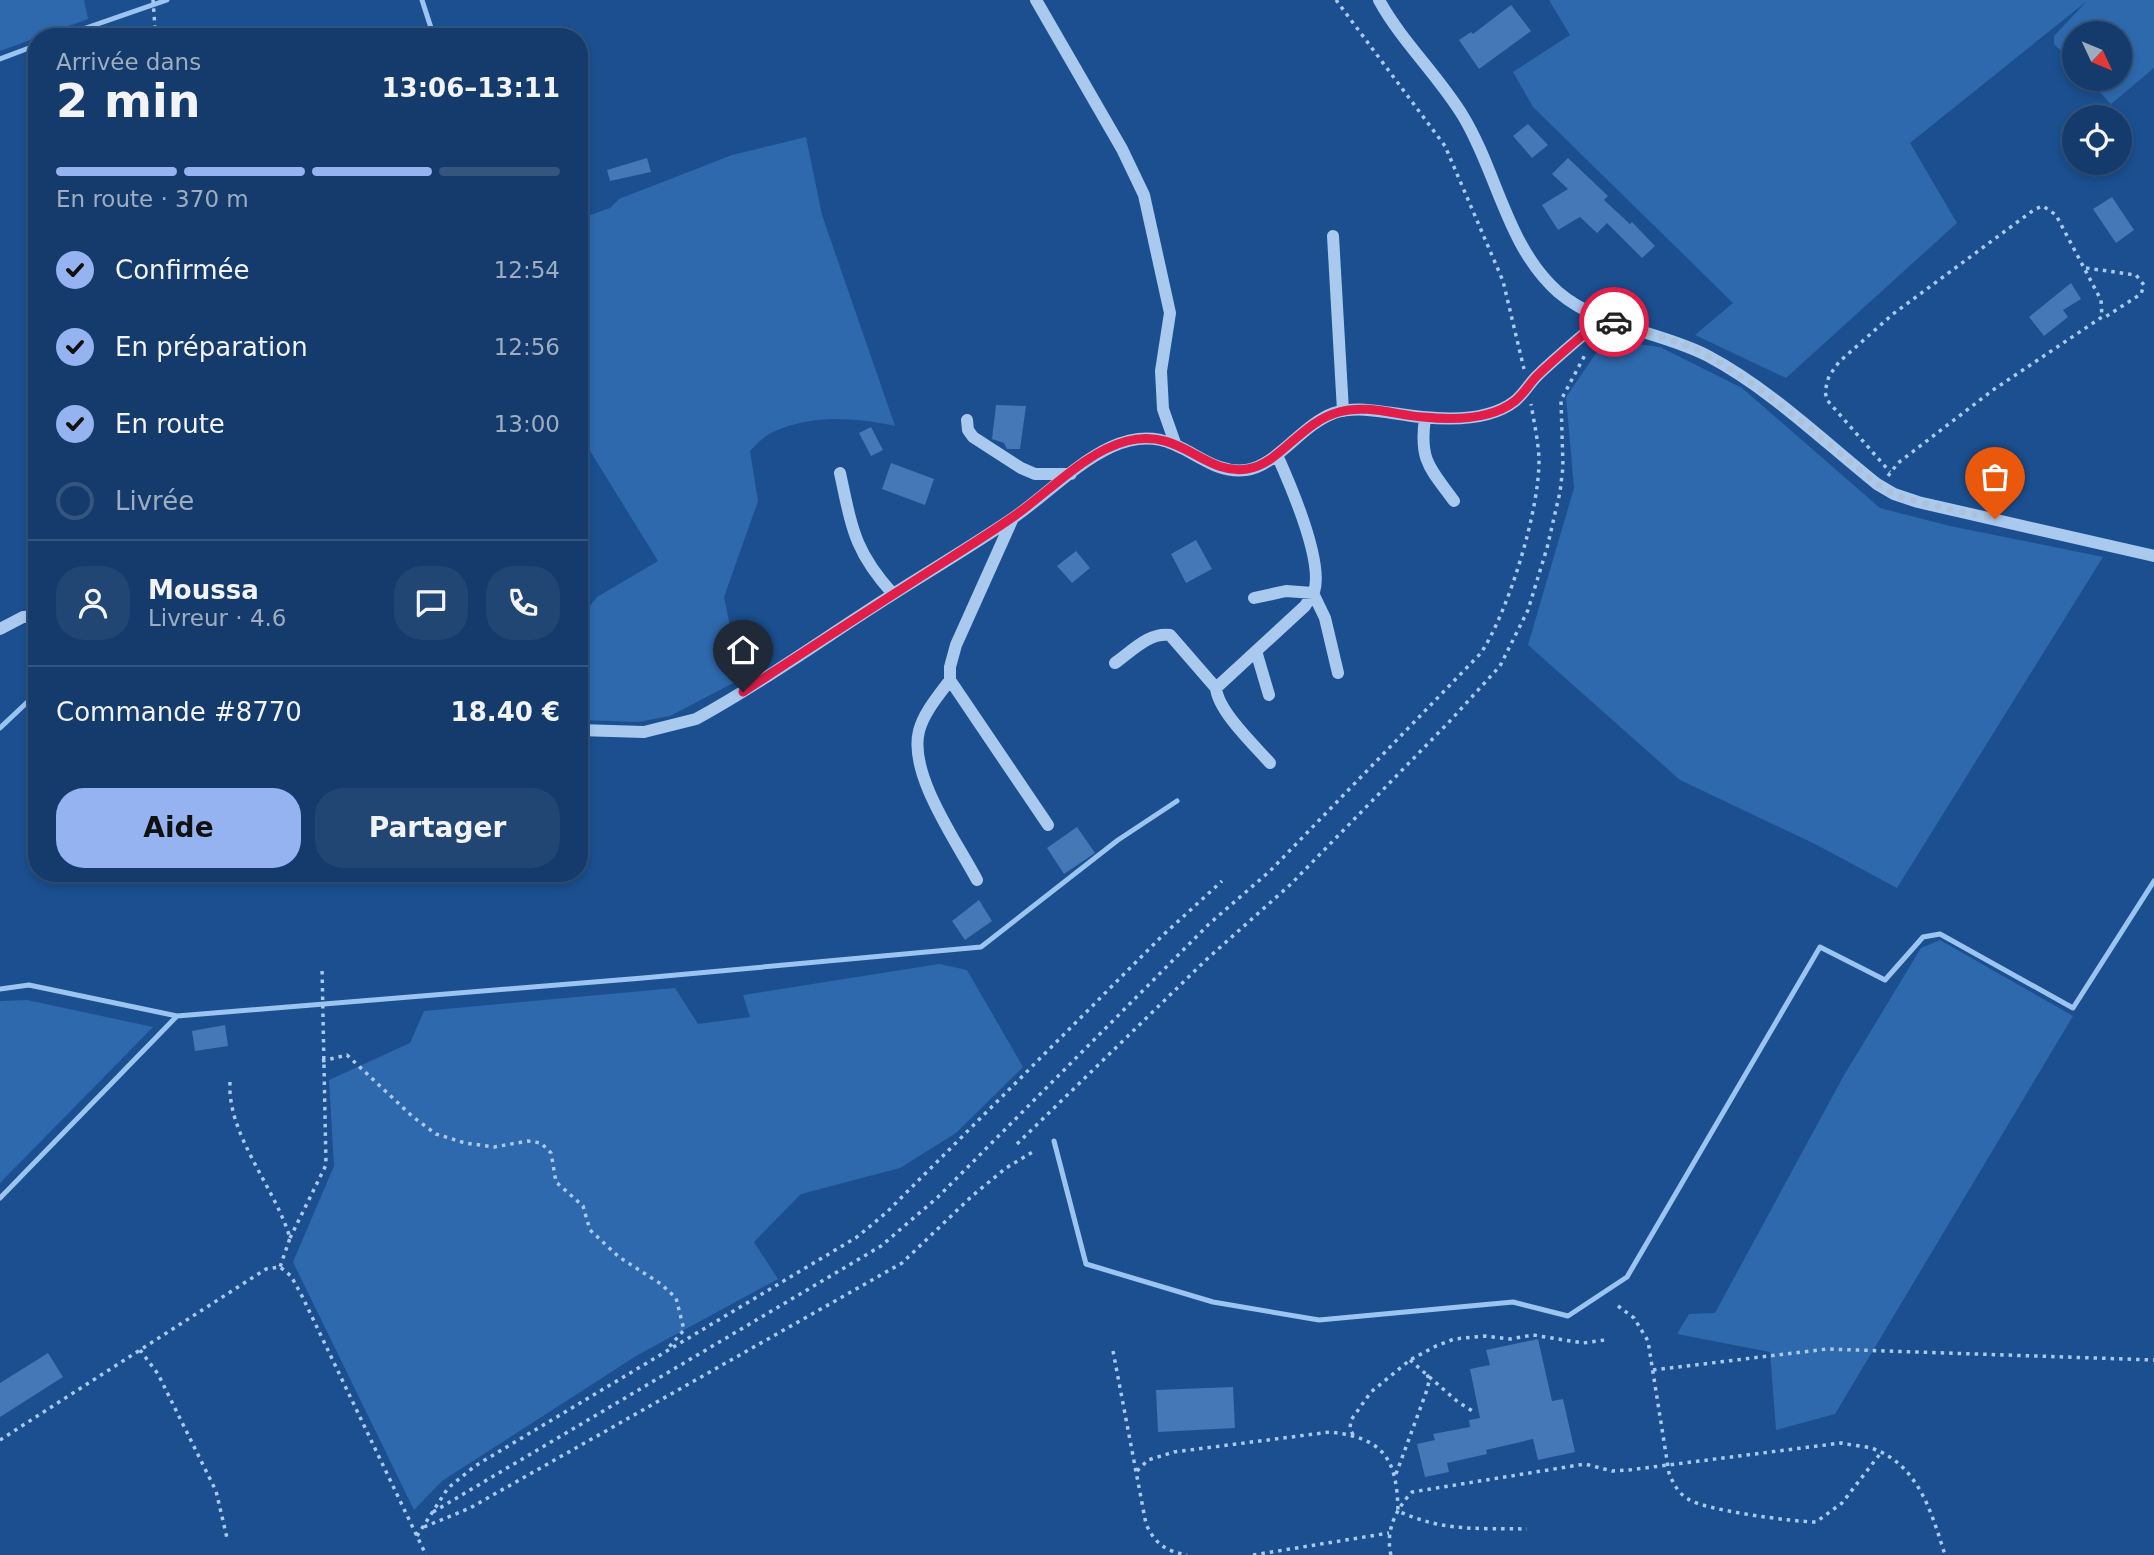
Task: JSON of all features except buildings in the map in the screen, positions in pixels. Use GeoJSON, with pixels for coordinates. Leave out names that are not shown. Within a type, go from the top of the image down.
{"type":"FeatureCollection","features":[{"type":"Feature","properties":{"kind":"street"},"geometry":{"type":"LineString","coordinates":[[1036,0],[1122,149],[1144,195],[1170,313],[1161,370],[1163,409],[1175,443]]}},
{"type":"Feature","properties":{"kind":"street"},"geometry":{"type":"LineString","coordinates":[[1379,0],[1390,20],[1463,116],[1525,251],[1555,289],[1573,304],[1603,318],[1668,338],[1708,356],[1769,396],[1883,487],[1918,502],[2154,556]]}},
{"type":"Feature","properties":{"kind":"street"},"geometry":{"type":"LineString","coordinates":[[1333,236],[1343,411]]}},
{"type":"Feature","properties":{"kind":"street"},"geometry":{"type":"LineString","coordinates":[[588,730],[644,732],[696,719],[1013,518],[1080,465],[1128,441],[1159,439],[1175,443],[1219,467],[1246,470],[1277,455],[1297,435],[1320,419],[1343,411],[1374,411],[1425,418],[1477,416],[1512,403],[1537,376],[1603,318]]}},
{"type":"Feature","properties":{"kind":"street"},"geometry":{"type":"LineString","coordinates":[[1425,418],[1422,449],[1427,464],[1454,501]]}},
{"type":"Feature","properties":{"kind":"street"},"geometry":{"type":"LineString","coordinates":[[967,420],[968,430],[973,438],[1021,468],[1035,474],[1071,474]]}},
{"type":"Feature","properties":{"kind":"street"},"geometry":{"type":"LineString","coordinates":[[1216,688],[1305,606],[1313,593],[1315,560],[1290,482],[1277,455]]}},
{"type":"Feature","properties":{"kind":"street"},"geometry":{"type":"LineString","coordinates":[[840,473],[855,541],[869,566],[893,594]]}},
{"type":"Feature","properties":{"kind":"street"},"geometry":{"type":"LineString","coordinates":[[977,880],[926,785],[918,755],[918,732],[950,680],[950,667],[956,645],[1013,518]]}},
{"type":"Feature","properties":{"kind":"street"},"geometry":{"type":"LineString","coordinates":[[1254,598],[1286,591],[1313,593]]}},
{"type":"Feature","properties":{"kind":"street"},"geometry":{"type":"LineString","coordinates":[[1313,593],[1325,618],[1338,673]]}},
{"type":"Feature","properties":{"kind":"street"},"geometry":{"type":"LineString","coordinates":[[0,629],[28,617]]}},
{"type":"Feature","properties":{"kind":"street"},"geometry":{"type":"LineString","coordinates":[[1115,663],[1151,637],[1170,635],[1216,688],[1223,708],[1270,763]]}},
{"type":"Feature","properties":{"kind":"street"},"geometry":{"type":"LineString","coordinates":[[1256,651],[1269,695]]}},
{"type":"Feature","properties":{"kind":"street"},"geometry":{"type":"LineString","coordinates":[[950,680],[1048,825]]}},
{"type":"Feature","properties":{"kind":"path"},"geometry":{"type":"LineString","coordinates":[[153,0],[157,28]]}},
{"type":"Feature","properties":{"kind":"path"},"geometry":{"type":"LineString","coordinates":[[433,1513],[881,1247],[938,1196],[1209,925],[1270,872],[1481,653],[1492,635],[1510,591],[1536,500],[1539,458],[1528,388],[1503,281],[1445,146],[1336,0]]}},
{"type":"Feature","properties":{"kind":"path"},"geometry":{"type":"LineString","coordinates":[[1890,472],[1827,400],[1825,391],[1829,376],[1839,362],[1893,314],[2043,206],[2056,215],[2101,300],[2102,317],[2092,325]]}},
{"type":"Feature","properties":{"kind":"path"},"geometry":{"type":"LineString","coordinates":[[1883,487],[1898,463],[1993,390],[2141,294],[2144,285],[2136,275],[2084,268]]}},
{"type":"Feature","properties":{"kind":"path"},"geometry":{"type":"LineString","coordinates":[[1017,1144],[1207,959],[1291,884],[1450,722],[1500,666],[1528,610],[1547,548],[1562,480],[1561,400],[1586,354],[1589,330]]}},
{"type":"Feature","properties":{"kind":"path"},"geometry":{"type":"LineString","coordinates":[[417,1536],[449,1488],[475,1466],[857,1237],[887,1212],[1161,937],[1222,881]]}},
{"type":"Feature","properties":{"kind":"path"},"geometry":{"type":"LineString","coordinates":[[280,1266],[290,1238],[326,1165],[321,967]]}},
{"type":"Feature","properties":{"kind":"path"},"geometry":{"type":"LineString","coordinates":[[323,1061],[347,1055],[436,1134],[465,1143],[495,1147],[527,1141],[541,1143],[551,1153],[556,1182],[583,1206],[590,1230],[619,1257],[661,1284],[676,1298],[684,1330],[665,1352]]}},
{"type":"Feature","properties":{"kind":"path"},"geometry":{"type":"LineString","coordinates":[[230,1082],[229,1096],[236,1121],[290,1238]]}},
{"type":"Feature","properties":{"kind":"path"},"geometry":{"type":"LineString","coordinates":[[424,1527],[470,1508],[902,1263],[972,1196],[1006,1168],[1036,1150]]}},
{"type":"Feature","properties":{"kind":"path"},"geometry":{"type":"LineString","coordinates":[[0,1440],[266,1269],[280,1266]]}},
{"type":"Feature","properties":{"kind":"path"},"geometry":{"type":"LineString","coordinates":[[280,1266],[291,1276],[302,1296],[426,1555]]}},
{"type":"Feature","properties":{"kind":"path"},"geometry":{"type":"LineString","coordinates":[[1618,1306],[1634,1318],[1644,1331],[1668,1465],[1675,1487],[1689,1500],[1707,1506],[1816,1522],[1842,1503],[1880,1453]]}},
{"type":"Feature","properties":{"kind":"path"},"geometry":{"type":"LineString","coordinates":[[1353,1435],[1351,1420],[1371,1392],[1410,1360],[1454,1339],[1485,1336],[1510,1339],[1534,1335],[1583,1343],[1605,1340]]}},
{"type":"Feature","properties":{"kind":"path"},"geometry":{"type":"LineString","coordinates":[[1653,1370],[1827,1349],[2154,1360]]}},
{"type":"Feature","properties":{"kind":"path"},"geometry":{"type":"LineString","coordinates":[[140,1350],[158,1374],[216,1491],[227,1538]]}},
{"type":"Feature","properties":{"kind":"path"},"geometry":{"type":"LineString","coordinates":[[1113,1351],[1146,1524],[1153,1540],[1169,1551],[1187,1555]]}},
{"type":"Feature","properties":{"kind":"path"},"geometry":{"type":"LineString","coordinates":[[1410,1360],[1458,1402],[1474,1412]]}},
{"type":"Feature","properties":{"kind":"path"},"geometry":{"type":"LineString","coordinates":[[1396,1475],[1427,1390],[1427,1373]]}},
{"type":"Feature","properties":{"kind":"path"},"geometry":{"type":"LineString","coordinates":[[1136,1471],[1148,1460],[1174,1452],[1331,1432],[1353,1435],[1376,1447],[1388,1458],[1396,1475],[1398,1511]]}},
{"type":"Feature","properties":{"kind":"path"},"geometry":{"type":"LineString","coordinates":[[1391,1555],[1389,1533],[1398,1511],[1412,1492],[1585,1464],[1612,1471],[1841,1443],[1874,1449],[1900,1465],[1917,1484],[1931,1510],[1945,1555]]}},
{"type":"Feature","properties":{"kind":"path"},"geometry":{"type":"LineString","coordinates":[[1398,1511],[1425,1523],[1447,1528],[1527,1528]]}},
{"type":"Feature","properties":{"kind":"path"},"geometry":{"type":"LineString","coordinates":[[1253,1555],[1389,1533]]}},
{"type":"Feature","properties":{"kind":"shaded area"},"geometry":{"type":"Polygon","coordinates":[[[0,0],[84,0],[88,19],[63,28],[28,28],[28,41],[0,51],[0,0]]]}},
{"type":"Feature","properties":{"kind":"shaded area"},"geometry":{"type":"Polygon","coordinates":[[[1549,0],[2154,0],[2154,68],[2132,86],[2132,21],[2068,21],[2087,1],[1910,143],[1957,223],[1786,378],[1695,335],[1733,303],[1533,107],[1513,72],[1570,35],[1549,0]]]}},
{"type":"Feature","properties":{"kind":"shaded area"},"geometry":{"type":"Polygon","coordinates":[[[2062,28],[2062,52],[2054,44],[2054,36],[2062,28]]]}},
{"type":"Feature","properties":{"kind":"shaded area"},"geometry":{"type":"Polygon","coordinates":[[[2099,91],[2127,91],[2111,104],[2099,91]]]}},
{"type":"Feature","properties":{"kind":"shaded area"},"geometry":{"type":"Polygon","coordinates":[[[806,137],[822,215],[895,426],[849,419],[817,420],[786,427],[760,441],[750,451],[758,501],[724,597],[741,679],[670,716],[638,722],[588,720],[588,608],[597,597],[658,561],[588,448],[588,216],[610,208],[619,199],[732,155],[806,137]]]}},
{"type":"Feature","properties":{"kind":"shaded area"},"geometry":{"type":"Polygon","coordinates":[[[1605,340],[1660,347],[1742,388],[1880,508],[1950,526],[2103,557],[1897,888],[1815,844],[1680,780],[1528,645],[1574,488],[1566,397],[1605,340]]]}},
{"type":"Feature","properties":{"kind":"shaded area"},"geometry":{"type":"Polygon","coordinates":[[[1940,940],[2073,1016],[1835,1414],[1776,1430],[1770,1352],[1677,1334],[1689,1314],[1715,1313],[1843,1077],[1921,948],[1940,940]]]}},
{"type":"Feature","properties":{"kind":"shaded area"},"geometry":{"type":"Polygon","coordinates":[[[939,964],[967,970],[1023,1067],[956,1133],[900,1168],[801,1194],[754,1242],[778,1279],[636,1356],[442,1481],[414,1510],[293,1262],[334,1166],[329,1080],[410,1043],[424,1011],[675,988],[698,1024],[750,1017],[743,995],[939,964]]]}},
{"type":"Feature","properties":{"kind":"shaded area"},"geometry":{"type":"Polygon","coordinates":[[[27,1000],[153,1027],[0,1183],[0,1001],[27,1000]]]}},
{"type":"Feature","properties":{"kind":"waterway"},"geometry":{"type":"LineString","coordinates":[[86,28],[167,0]]}},
{"type":"Feature","properties":{"kind":"waterway"},"geometry":{"type":"LineString","coordinates":[[422,0],[431,28]]}},
{"type":"Feature","properties":{"kind":"waterway"},"geometry":{"type":"LineString","coordinates":[[0,59],[28,48]]}},
{"type":"Feature","properties":{"kind":"waterway"},"geometry":{"type":"LineString","coordinates":[[0,728],[28,702]]}},
{"type":"Feature","properties":{"kind":"waterway"},"geometry":{"type":"LineString","coordinates":[[0,1198],[177,1016],[981,947],[1118,840],[1177,801]]}},
{"type":"Feature","properties":{"kind":"waterway"},"geometry":{"type":"LineString","coordinates":[[1054,1141],[1086,1264],[1213,1302],[1319,1320],[1513,1302],[1568,1316],[1627,1277],[1820,947],[1885,980],[1923,937],[1940,934],[2073,1008],[2154,881]]}},
{"type":"Feature","properties":{"kind":"waterway"},"geometry":{"type":"LineString","coordinates":[[0,989],[29,985],[177,1016]]}},
{"type":"Feature","properties":{"kind":"way so far"},"geometry":{"type":"LineString","coordinates":[[1614,322],[1668,338],[1708,356],[1769,396],[1877,484],[1894,494],[1995,519]]}},
{"type":"Feature","properties":{"kind":"route"},"geometry":{"type":"LineString","coordinates":[[743,692],[1013,518],[1080,465],[1111,447],[1128,441],[1159,439],[1175,443],[1219,467],[1246,470],[1277,455],[1297,435],[1320,419],[1343,411],[1374,411],[1425,418],[1477,416],[1512,403],[1537,376],[1603,318],[1614,322]]}}]}
